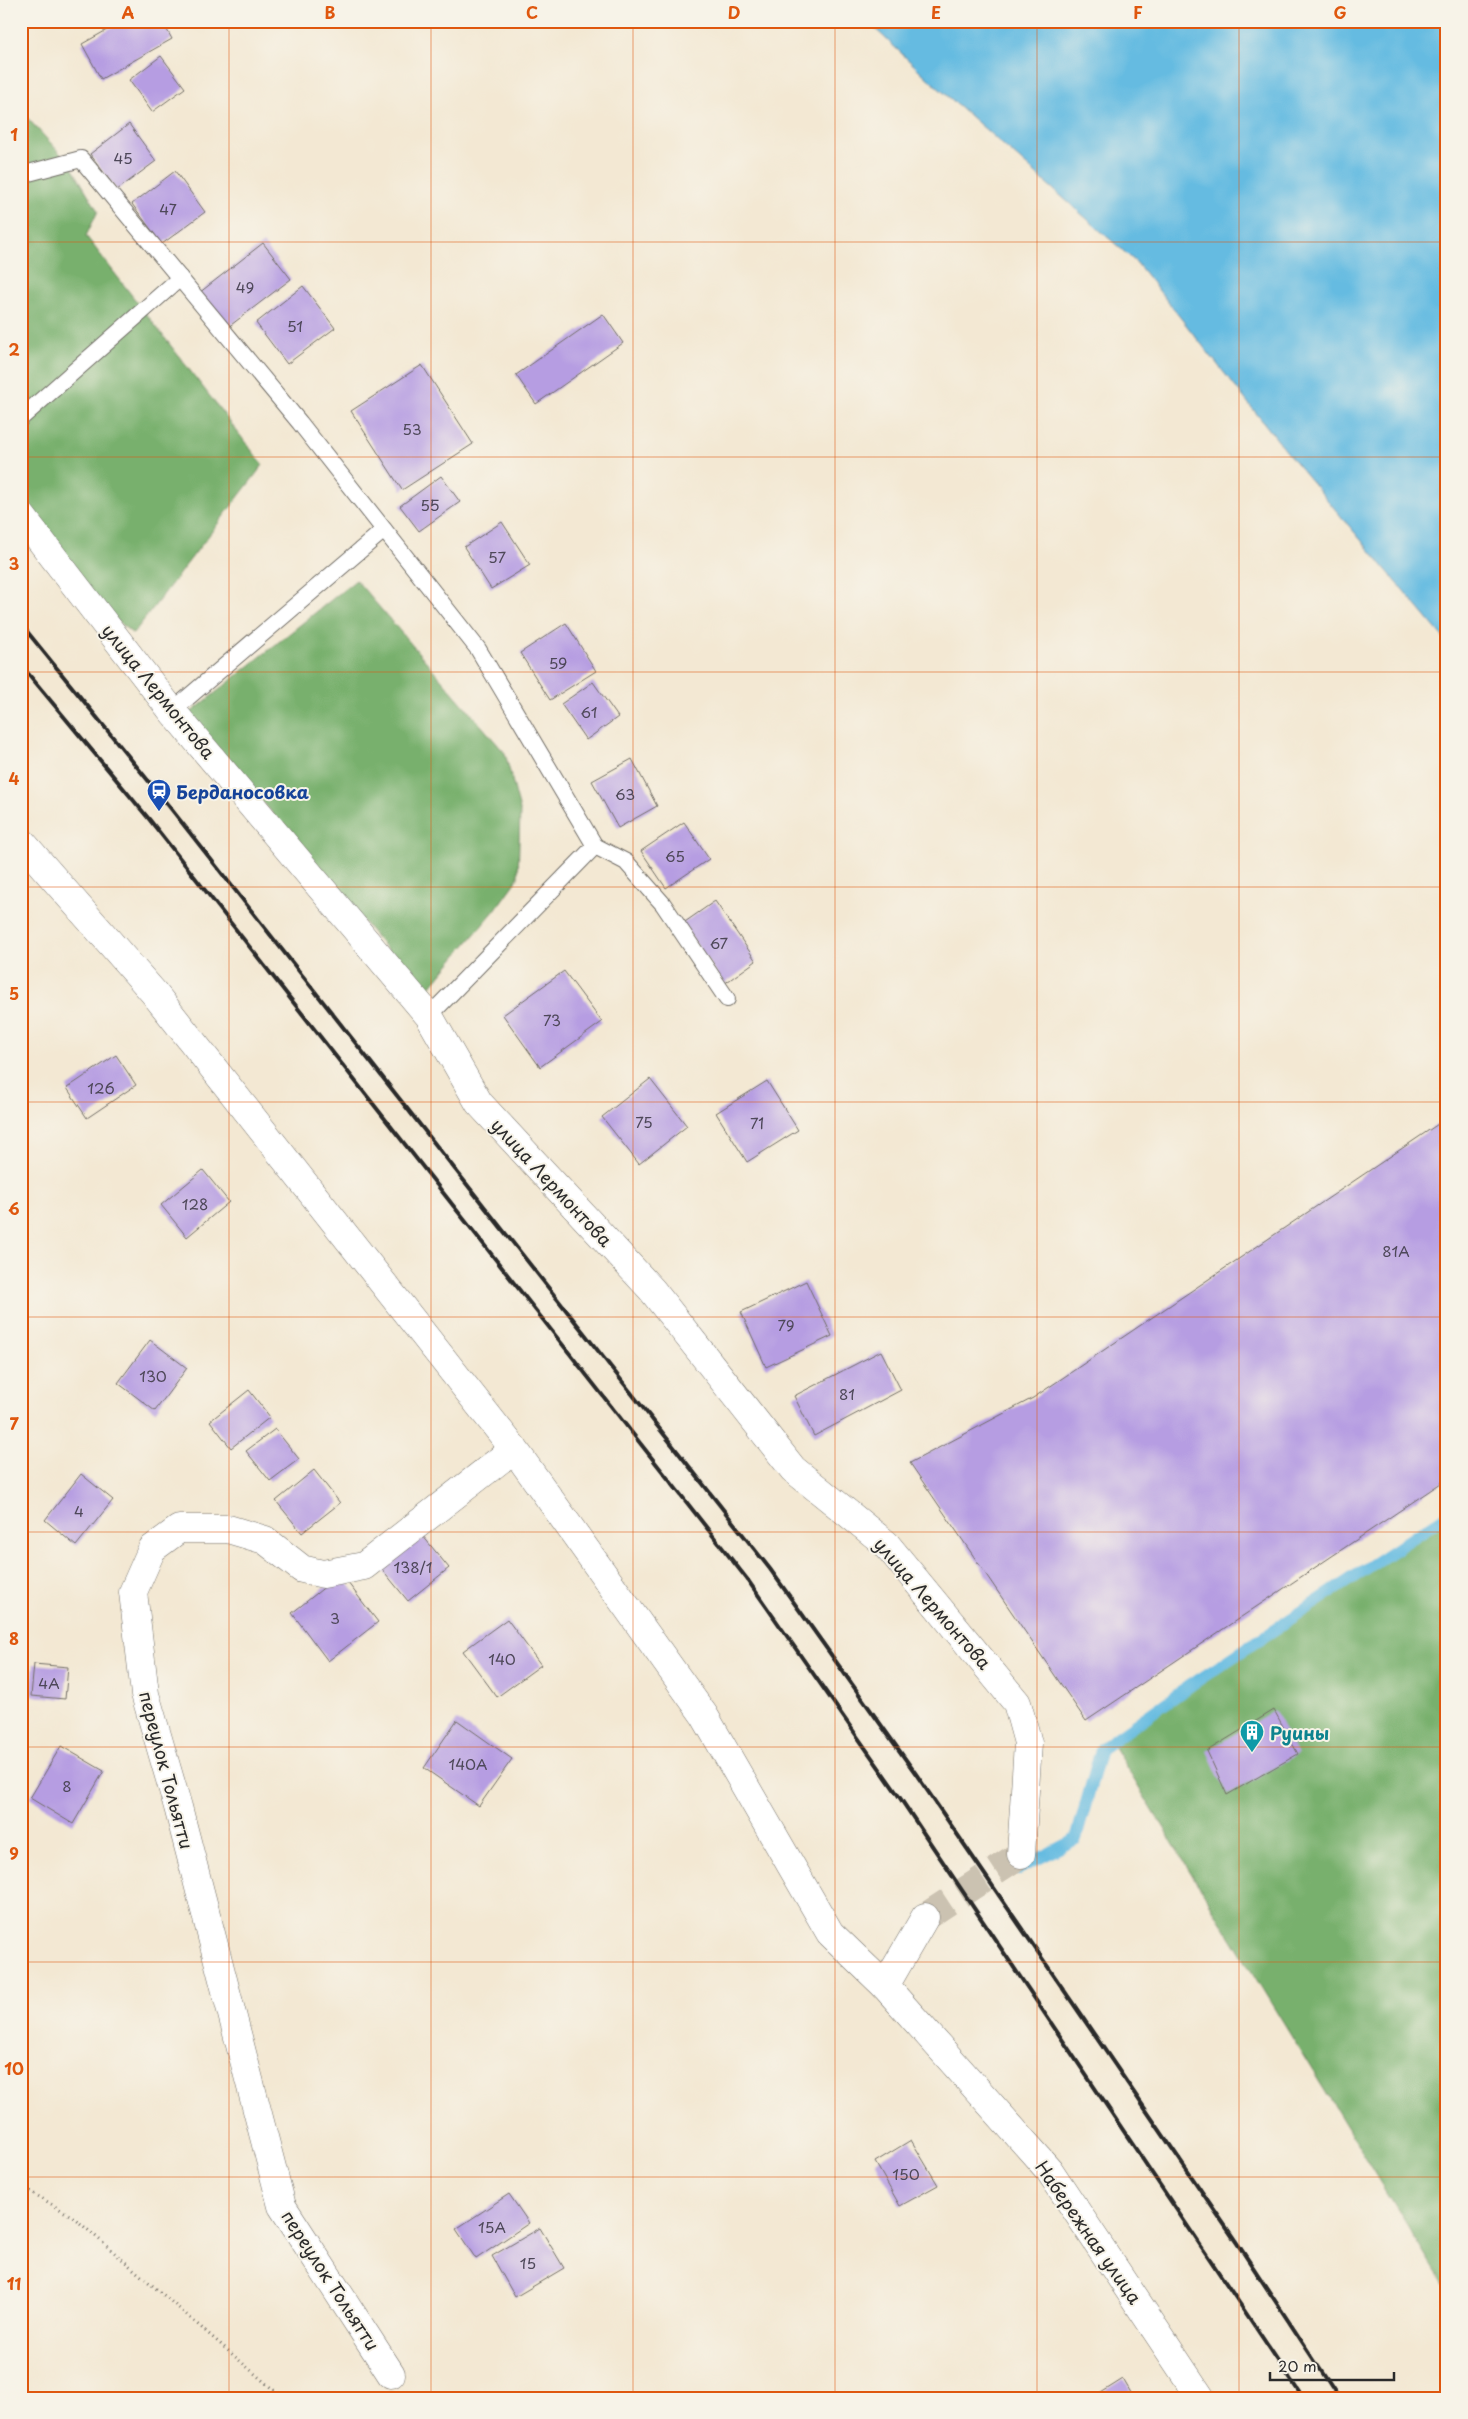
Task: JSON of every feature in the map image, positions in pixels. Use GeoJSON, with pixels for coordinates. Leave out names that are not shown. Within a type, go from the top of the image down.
{"type":"FeatureCollection","features":[{"type":"Feature","properties":{"kind":"street","name":"улица Лермонтова"},"geometry":{"type":"LineString","coordinates":[[21,515],[172,711],[429,1016],[479,1103],[652,1290],[793,1469],[886,1544],[1017,1702],[1028,1744],[1021,1854]]}},
{"type":"Feature","properties":{"kind":"street"},"geometry":{"type":"LineString","coordinates":[[24,849],[154,993],[514,1449],[704,1715],[830,1933],[885,1986],[925,1917]]}},
{"type":"Feature","properties":{"kind":"street","name":"переулок Тольятти"},"geometry":{"type":"LineString","coordinates":[[391,2374],[282,2206],[178,1807],[145,1694],[133,1592],[152,1549],[179,1529],[228,1529],[265,1540],[302,1569],[323,1574],[364,1566],[514,1449]]}},
{"type":"Feature","properties":{"kind":"street","name":"Набережная улица"},"geometry":{"type":"LineString","coordinates":[[885,1986],[1049,2170],[1201,2398]]}},
{"type":"Feature","properties":{"kind":"lane"},"geometry":{"type":"LineString","coordinates":[[21,175],[81,159],[300,423],[478,649],[596,846],[626,862],[663,904],[727,999]]}},
{"type":"Feature","properties":{"kind":"lane"},"geometry":{"type":"LineString","coordinates":[[21,418],[180,278]]}},
{"type":"Feature","properties":{"kind":"lane"},"geometry":{"type":"LineString","coordinates":[[172,711],[384,530]]}},
{"type":"Feature","properties":{"kind":"lane"},"geometry":{"type":"LineString","coordinates":[[429,1016],[596,846]]}},
{"type":"Feature","properties":{"kind":"path"},"geometry":{"type":"LineString","coordinates":[[21,2186],[73,2217],[283,2398]]}},
{"type":"Feature","properties":{"kind":"green space"},"geometry":{"type":"Polygon","coordinates":[[[21,111],[70,164],[98,211],[86,236],[263,465],[133,634],[60,573],[21,518],[21,111]]]}},
{"type":"Feature","properties":{"kind":"green space"},"geometry":{"type":"Polygon","coordinates":[[[356,580],[505,753],[520,810],[518,878],[495,910],[424,994],[189,714],[356,580]]]}},
{"type":"Feature","properties":{"kind":"green space"},"geometry":{"type":"Polygon","coordinates":[[[1447,1520],[1447,2290],[1112,1744],[1447,1520]]]}},
{"type":"Feature","properties":{"kind":"water"},"geometry":{"type":"Polygon","coordinates":[[[867,21],[1447,21],[1447,642],[1291,457],[1137,263],[934,84],[867,21]]]}},
{"type":"Feature","properties":{"kind":"building"},"geometry":{"type":"Polygon","coordinates":[[[123,21],[162,21],[172,39],[101,79],[82,44],[123,21]]]}},
{"type":"Feature","properties":{"kind":"building"},"geometry":{"type":"Polygon","coordinates":[[[161,56],[185,88],[152,112],[129,80],[161,56]]]}},
{"type":"Feature","properties":{"kind":"building"},"geometry":{"type":"Polygon","coordinates":[[[129,124],[156,161],[117,190],[90,154],[129,124]]]}},
{"type":"Feature","properties":{"kind":"building"},"geometry":{"type":"Polygon","coordinates":[[[175,171],[205,212],[162,244],[132,204],[175,171]]]}},
{"type":"Feature","properties":{"kind":"building"},"geometry":{"type":"Polygon","coordinates":[[[263,243],[291,279],[227,328],[199,293],[263,243]]]}},
{"type":"Feature","properties":{"kind":"building"},"geometry":{"type":"Polygon","coordinates":[[[303,286],[335,328],[287,364],[256,323],[303,286]]]}},
{"type":"Feature","properties":{"kind":"building"},"geometry":{"type":"Polygon","coordinates":[[[603,314],[623,343],[536,404],[516,375],[603,314]]]}},
{"type":"Feature","properties":{"kind":"building"},"geometry":{"type":"Polygon","coordinates":[[[422,365],[473,444],[402,490],[351,411],[422,365]]]}},
{"type":"Feature","properties":{"kind":"building"},"geometry":{"type":"Polygon","coordinates":[[[441,476],[460,502],[419,531],[400,506],[441,476]]]}},
{"type":"Feature","properties":{"kind":"building"},"geometry":{"type":"Polygon","coordinates":[[[502,522],[530,565],[491,589],[464,547],[502,522]]]}},
{"type":"Feature","properties":{"kind":"building"},"geometry":{"type":"Polygon","coordinates":[[[566,623],[596,671],[550,700],[520,653],[566,623]]]}},
{"type":"Feature","properties":{"kind":"building"},"geometry":{"type":"Polygon","coordinates":[[[593,682],[618,717],[586,740],[561,704],[593,682]]]}},
{"type":"Feature","properties":{"kind":"building"},"geometry":{"type":"Polygon","coordinates":[[[632,759],[657,806],[618,828],[592,781],[632,759]]]}},
{"type":"Feature","properties":{"kind":"building"},"geometry":{"type":"Polygon","coordinates":[[[684,822],[709,859],[666,888],[641,851],[684,822]]]}},
{"type":"Feature","properties":{"kind":"building"},"geometry":{"type":"Polygon","coordinates":[[[715,901],[756,961],[724,984],[682,924],[715,901]]]}},
{"type":"Feature","properties":{"kind":"building"},"geometry":{"type":"Polygon","coordinates":[[[564,971],[602,1022],[540,1067],[503,1015],[564,971]]]}},
{"type":"Feature","properties":{"kind":"building"},"geometry":{"type":"Polygon","coordinates":[[[116,1055],[136,1085],[87,1118],[67,1088],[116,1055]]]}},
{"type":"Feature","properties":{"kind":"building"},"geometry":{"type":"Polygon","coordinates":[[[650,1079],[687,1126],[639,1164],[602,1117],[650,1079]]]}},
{"type":"Feature","properties":{"kind":"building"},"geometry":{"type":"Polygon","coordinates":[[[767,1081],[798,1130],[747,1162],[716,1113],[767,1081]]]}},
{"type":"Feature","properties":{"kind":"building"},"geometry":{"type":"Polygon","coordinates":[[[1447,1118],[1447,1479],[1086,1721],[910,1463],[1033,1398],[1447,1118]]]}},
{"type":"Feature","properties":{"kind":"building"},"geometry":{"type":"Polygon","coordinates":[[[203,1170],[229,1202],[187,1237],[161,1205],[203,1170]]]}},
{"type":"Feature","properties":{"kind":"building"},"geometry":{"type":"Polygon","coordinates":[[[806,1281],[832,1336],[766,1367],[741,1312],[806,1281]]]}},
{"type":"Feature","properties":{"kind":"building"},"geometry":{"type":"Polygon","coordinates":[[[150,1340],[187,1368],[155,1411],[118,1383],[150,1340]]]}},
{"type":"Feature","properties":{"kind":"building"},"geometry":{"type":"Polygon","coordinates":[[[881,1351],[901,1390],[814,1436],[794,1396],[881,1351]]]}},
{"type":"Feature","properties":{"kind":"building"},"geometry":{"type":"Polygon","coordinates":[[[249,1390],[270,1417],[231,1448],[210,1421],[249,1390]]]}},
{"type":"Feature","properties":{"kind":"building"},"geometry":{"type":"Polygon","coordinates":[[[275,1429],[299,1459],[270,1481],[246,1451],[275,1429]]]}},
{"type":"Feature","properties":{"kind":"building"},"geometry":{"type":"Polygon","coordinates":[[[314,1470],[340,1503],[302,1533],[276,1501],[314,1470]]]}},
{"type":"Feature","properties":{"kind":"building"},"geometry":{"type":"Polygon","coordinates":[[[81,1474],[113,1500],[76,1546],[45,1520],[81,1474]]]}},
{"type":"Feature","properties":{"kind":"building"},"geometry":{"type":"Polygon","coordinates":[[[418,1530],[449,1568],[408,1601],[377,1563],[418,1530]]]}},
{"type":"Feature","properties":{"kind":"building"},"geometry":{"type":"Polygon","coordinates":[[[341,1574],[378,1622],[328,1661],[292,1613],[341,1574]]]}},
{"type":"Feature","properties":{"kind":"building"},"geometry":{"type":"Polygon","coordinates":[[[507,1619],[541,1665],[497,1697],[463,1651],[507,1619]]]}},
{"type":"Feature","properties":{"kind":"building"},"geometry":{"type":"Polygon","coordinates":[[[34,1664],[68,1667],[65,1699],[31,1696],[34,1664]]]}},
{"type":"Feature","properties":{"kind":"building","name":"Руины"},"geometry":{"type":"Polygon","coordinates":[[[1274,1710],[1298,1754],[1227,1795],[1207,1751],[1274,1710]]]}},
{"type":"Feature","properties":{"kind":"building"},"geometry":{"type":"Polygon","coordinates":[[[457,1720],[512,1759],[479,1806],[424,1768],[457,1720]]]}},
{"type":"Feature","properties":{"kind":"building"},"geometry":{"type":"Polygon","coordinates":[[[61,1746],[104,1771],[73,1824],[30,1798],[61,1746]]]}},
{"type":"Feature","properties":{"kind":"building"},"geometry":{"type":"Polygon","coordinates":[[[911,2140],[938,2185],[900,2206],[875,2162],[911,2140]]]}},
{"type":"Feature","properties":{"kind":"building"},"geometry":{"type":"Polygon","coordinates":[[[509,2194],[529,2223],[476,2259],[456,2229],[509,2194]]]}},
{"type":"Feature","properties":{"kind":"building"},"geometry":{"type":"Polygon","coordinates":[[[540,2228],[564,2268],[515,2297],[492,2256],[540,2228]]]}},
{"type":"Feature","properties":{"kind":"building"},"geometry":{"type":"Polygon","coordinates":[[[1123,2379],[1134,2398],[1093,2398],[1123,2379]]]}},
{"type":"Feature","properties":{"kind":"waterway"},"geometry":{"type":"LineString","coordinates":[[1019,1869],[1076,1839],[1101,1749],[1191,1685],[1447,1515]]}},
{"type":"Feature","properties":{"kind":"tunnel"},"geometry":{"type":"LineString","coordinates":[[925,1917],[1021,1854]]}},
{"type":"Feature","properties":{"kind":"railway"},"geometry":{"type":"LineString","coordinates":[[21,624],[168,805],[770,1569],[916,1774],[1241,2249],[1339,2398]]}},
{"type":"Feature","properties":{"kind":"railway"},"geometry":{"type":"LineString","coordinates":[[21,665],[149,819],[747,1579],[896,1792],[1303,2398]]}},
{"type":"Feature","properties":{"kind":"place","name":"Берданосовка"},"geometry":{"type":"Point","coordinates":[159,812]}},
{"type":"Feature","properties":{"kind":"place","name":"Руины"},"geometry":{"type":"Point","coordinates":[1252,1753]}}]}
